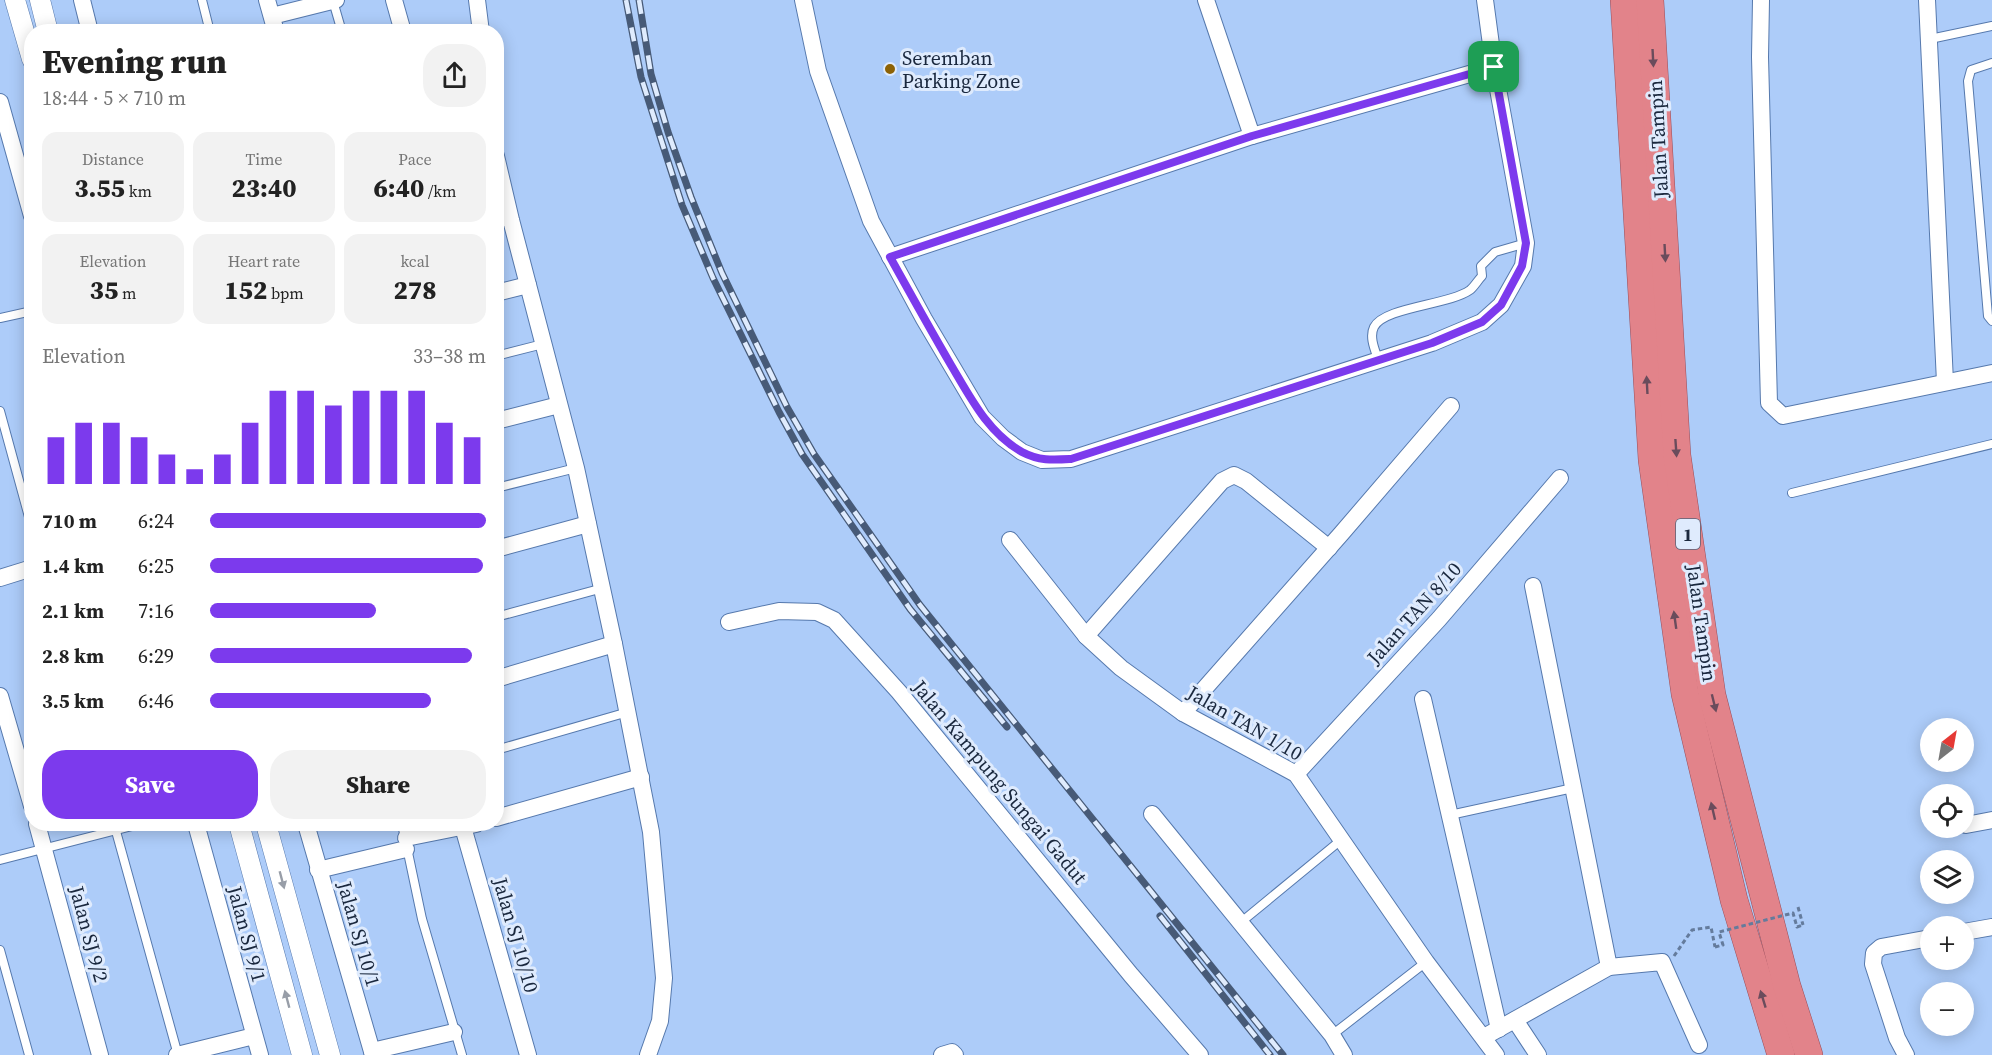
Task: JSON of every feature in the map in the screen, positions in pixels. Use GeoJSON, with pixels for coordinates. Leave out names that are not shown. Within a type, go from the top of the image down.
{"type":"FeatureCollection","features":[{"type":"Feature","properties":{"kind":"highway","name":"Jalan Tampin"},"geometry":{"type":"LineString","coordinates":[[1624,0],[1652,460],[1685,694],[1734,900],[1780,1055]]}},
{"type":"Feature","properties":{"kind":"highway","name":"Jalan Tampin"},"geometry":{"type":"LineString","coordinates":[[1650,0],[1677,455],[1712,695],[1787,986],[1809,1055]]}},
{"type":"Feature","properties":{"kind":"street"},"geometry":{"type":"LineString","coordinates":[[15,0],[24,31]]}},
{"type":"Feature","properties":{"kind":"street"},"geometry":{"type":"LineString","coordinates":[[40,0],[46,24]]}},
{"type":"Feature","properties":{"kind":"street"},"geometry":{"type":"LineString","coordinates":[[82,0],[88,24]]}},
{"type":"Feature","properties":{"kind":"street"},"geometry":{"type":"LineString","coordinates":[[272,19],[335,0]]}},
{"type":"Feature","properties":{"kind":"street"},"geometry":{"type":"LineString","coordinates":[[394,0],[400,24]]}},
{"type":"Feature","properties":{"kind":"street"},"geometry":{"type":"LineString","coordinates":[[477,0],[480,24]]}},
{"type":"Feature","properties":{"kind":"street"},"geometry":{"type":"LineString","coordinates":[[802,0],[818,70],[871,221],[924,319],[982,417],[1022,452],[1042,460],[1071,459],[1432,343],[1482,322],[1501,305],[1516,281],[1522,266],[1526,243],[1494,67],[1485,0]]}},
{"type":"Feature","properties":{"kind":"street"},"geometry":{"type":"LineString","coordinates":[[1206,0],[1252,136]]}},
{"type":"Feature","properties":{"kind":"street"},"geometry":{"type":"LineString","coordinates":[[1761,0],[1760,57],[1769,403],[1783,416],[1992,373]]}},
{"type":"Feature","properties":{"kind":"street"},"geometry":{"type":"LineString","coordinates":[[1927,0],[1945,382]]}},
{"type":"Feature","properties":{"kind":"street"},"geometry":{"type":"LineString","coordinates":[[890,257],[1252,136],[1494,67]]}},
{"type":"Feature","properties":{"kind":"street"},"geometry":{"type":"LineString","coordinates":[[0,102],[24,188]]}},
{"type":"Feature","properties":{"kind":"street"},"geometry":{"type":"LineString","coordinates":[[504,222],[528,285],[576,468],[603,588],[651,832],[664,978],[660,1021],[648,1055]]}},
{"type":"Feature","properties":{"kind":"street"},"geometry":{"type":"LineString","coordinates":[[504,291],[528,285]]}},
{"type":"Feature","properties":{"kind":"street"},"geometry":{"type":"LineString","coordinates":[[504,419],[559,405]]}},
{"type":"Feature","properties":{"kind":"street"},"geometry":{"type":"LineString","coordinates":[[1183,712],[1451,406]]}},
{"type":"Feature","properties":{"kind":"street"},"geometry":{"type":"LineString","coordinates":[[1086,636],[1222,481],[1234,475],[1246,481],[1329,548]]}},
{"type":"Feature","properties":{"kind":"street","name":"Jalan TAN 8/10"},"geometry":{"type":"LineString","coordinates":[[1296,774],[1439,618],[1560,478]]}},
{"type":"Feature","properties":{"kind":"street"},"geometry":{"type":"LineString","coordinates":[[504,547],[588,524]]}},
{"type":"Feature","properties":{"kind":"street","name":"Jalan TAN 1/10"},"geometry":{"type":"LineString","coordinates":[[1010,540],[1086,636],[1121,668],[1183,712],[1296,774],[1426,962],[1496,1055]]}},
{"type":"Feature","properties":{"kind":"street"},"geometry":{"type":"LineString","coordinates":[[0,578],[24,570]]}},
{"type":"Feature","properties":{"kind":"street"},"geometry":{"type":"LineString","coordinates":[[1533,586],[1609,967]]}},
{"type":"Feature","properties":{"kind":"street","name":"Jalan Kampung Sungai Gadut"},"geometry":{"type":"LineString","coordinates":[[729,622],[779,611],[817,612],[834,620],[899,692],[1131,975],[1200,1055]]}},
{"type":"Feature","properties":{"kind":"street"},"geometry":{"type":"LineString","coordinates":[[504,677],[614,644]]}},
{"type":"Feature","properties":{"kind":"street"},"geometry":{"type":"LineString","coordinates":[[0,696],[24,778]]}},
{"type":"Feature","properties":{"kind":"street"},"geometry":{"type":"LineString","coordinates":[[1423,699],[1499,1029]]}},
{"type":"Feature","properties":{"kind":"street"},"geometry":{"type":"LineString","coordinates":[[504,816],[641,777]]}},
{"type":"Feature","properties":{"kind":"street"},"geometry":{"type":"LineString","coordinates":[[1152,814],[1332,1035],[1344,1055]]}},
{"type":"Feature","properties":{"kind":"street"},"geometry":{"type":"LineString","coordinates":[[1974,823],[1992,820]]}},
{"type":"Feature","properties":{"kind":"street","name":"Jalan SJ 9/2"},"geometry":{"type":"LineString","coordinates":[[39,831],[100,1055]]}},
{"type":"Feature","properties":{"kind":"street","name":"Jalan SJ 9/1"},"geometry":{"type":"LineString","coordinates":[[198,831],[260,1055]]}},
{"type":"Feature","properties":{"kind":"street"},"geometry":{"type":"LineString","coordinates":[[241,831],[302,1055]]}},
{"type":"Feature","properties":{"kind":"street"},"geometry":{"type":"LineString","coordinates":[[268,831],[330,1055]]}},
{"type":"Feature","properties":{"kind":"street","name":"Jalan SJ 10/1"},"geometry":{"type":"LineString","coordinates":[[308,831],[373,1053]]}},
{"type":"Feature","properties":{"kind":"street"},"geometry":{"type":"LineString","coordinates":[[318,870],[404,837],[436,831]]}},
{"type":"Feature","properties":{"kind":"street","name":"Jalan SJ 10/10"},"geometry":{"type":"LineString","coordinates":[[471,831],[528,1055]]}},
{"type":"Feature","properties":{"kind":"street"},"geometry":{"type":"LineString","coordinates":[[1974,930],[1992,927]]}},
{"type":"Feature","properties":{"kind":"street"},"geometry":{"type":"LineString","coordinates":[[1906,1055],[1897,1038],[1873,964],[1874,953],[1881,947],[1920,940]]}},
{"type":"Feature","properties":{"kind":"street"},"geometry":{"type":"LineString","coordinates":[[1484,1037],[1609,967],[1662,962],[1699,1045]]}},
{"type":"Feature","properties":{"kind":"street"},"geometry":{"type":"LineString","coordinates":[[1515,1020],[1538,1055]]}},
{"type":"Feature","properties":{"kind":"street"},"geometry":{"type":"LineString","coordinates":[[373,1053],[454,1032]]}},
{"type":"Feature","properties":{"kind":"street"},"geometry":{"type":"LineString","coordinates":[[177,1055],[254,1036]]}},
{"type":"Feature","properties":{"kind":"street"},"geometry":{"type":"LineString","coordinates":[[942,1055],[951,1052],[955,1055]]}},
{"type":"Feature","properties":{"kind":"lane"},"geometry":{"type":"LineString","coordinates":[[202,0],[208,24]]}},
{"type":"Feature","properties":{"kind":"lane"},"geometry":{"type":"LineString","coordinates":[[335,0],[340,24]]}},
{"type":"Feature","properties":{"kind":"lane"},"geometry":{"type":"LineString","coordinates":[[1930,39],[1992,26]]}},
{"type":"Feature","properties":{"kind":"lane"},"geometry":{"type":"LineString","coordinates":[[1992,63],[1971,70],[1968,81],[1988,316],[1992,321]]}},
{"type":"Feature","properties":{"kind":"lane"},"geometry":{"type":"LineString","coordinates":[[1378,359],[1372,344],[1373,328],[1383,317],[1469,291],[1482,276],[1481,266],[1495,252],[1526,243]]}},
{"type":"Feature","properties":{"kind":"lane"},"geometry":{"type":"LineString","coordinates":[[0,318],[24,313]]}},
{"type":"Feature","properties":{"kind":"lane"},"geometry":{"type":"LineString","coordinates":[[504,354],[543,344]]}},
{"type":"Feature","properties":{"kind":"lane"},"geometry":{"type":"LineString","coordinates":[[0,411],[24,499]]}},
{"type":"Feature","properties":{"kind":"lane"},"geometry":{"type":"LineString","coordinates":[[1792,493],[1992,444]]}},
{"type":"Feature","properties":{"kind":"lane"},"geometry":{"type":"LineString","coordinates":[[504,486],[576,468]]}},
{"type":"Feature","properties":{"kind":"lane"},"geometry":{"type":"LineString","coordinates":[[504,615],[603,588]]}},
{"type":"Feature","properties":{"kind":"lane"},"geometry":{"type":"LineString","coordinates":[[504,748],[628,712]]}},
{"type":"Feature","properties":{"kind":"lane"},"geometry":{"type":"LineString","coordinates":[[1450,815],[1573,788]]}},
{"type":"Feature","properties":{"kind":"lane"},"geometry":{"type":"LineString","coordinates":[[0,860],[44,850],[103,831]]}},
{"type":"Feature","properties":{"kind":"lane"},"geometry":{"type":"LineString","coordinates":[[116,831],[177,1055]]}},
{"type":"Feature","properties":{"kind":"lane"},"geometry":{"type":"LineString","coordinates":[[404,837],[422,919],[462,1055]]}},
{"type":"Feature","properties":{"kind":"lane"},"geometry":{"type":"LineString","coordinates":[[1240,923],[1341,840]]}},
{"type":"Feature","properties":{"kind":"lane"},"geometry":{"type":"LineString","coordinates":[[0,950],[30,1055]]}},
{"type":"Feature","properties":{"kind":"lane"},"geometry":{"type":"LineString","coordinates":[[1332,1035],[1426,962]]}},
{"type":"Feature","properties":{"kind":"path"},"geometry":{"type":"LineString","coordinates":[[1665,969],[1692,930],[1711,927],[1715,947],[1723,945],[1719,932],[1793,913],[1797,927],[1803,925],[1798,908]]}},
{"type":"Feature","properties":{"kind":"railway"},"geometry":{"type":"LineString","coordinates":[[626,0],[641,77],[682,205],[713,278],[779,412],[802,454],[910,609],[1007,727]]}},
{"type":"Feature","properties":{"kind":"railway"},"geometry":{"type":"LineString","coordinates":[[639,0],[651,74],[691,197],[722,273],[787,407],[814,454],[920,605],[1283,1055]]}},
{"type":"Feature","properties":{"kind":"railway"},"geometry":{"type":"LineString","coordinates":[[1160,916],[1270,1055]]}},
{"type":"Feature","properties":{"kind":"place","name":"Seremban Parking Zone"},"geometry":{"type":"Point","coordinates":[890,69]}},
{"type":"Feature","properties":{"kind":"route"},"geometry":{"type":"LineString","coordinates":[[1494,67],[1526,243],[1522,266],[1516,281],[1501,305],[1482,322],[1432,343],[1071,459],[1042,460],[1022,452],[982,417],[890,257],[1252,136],[1494,67]]}}]}
